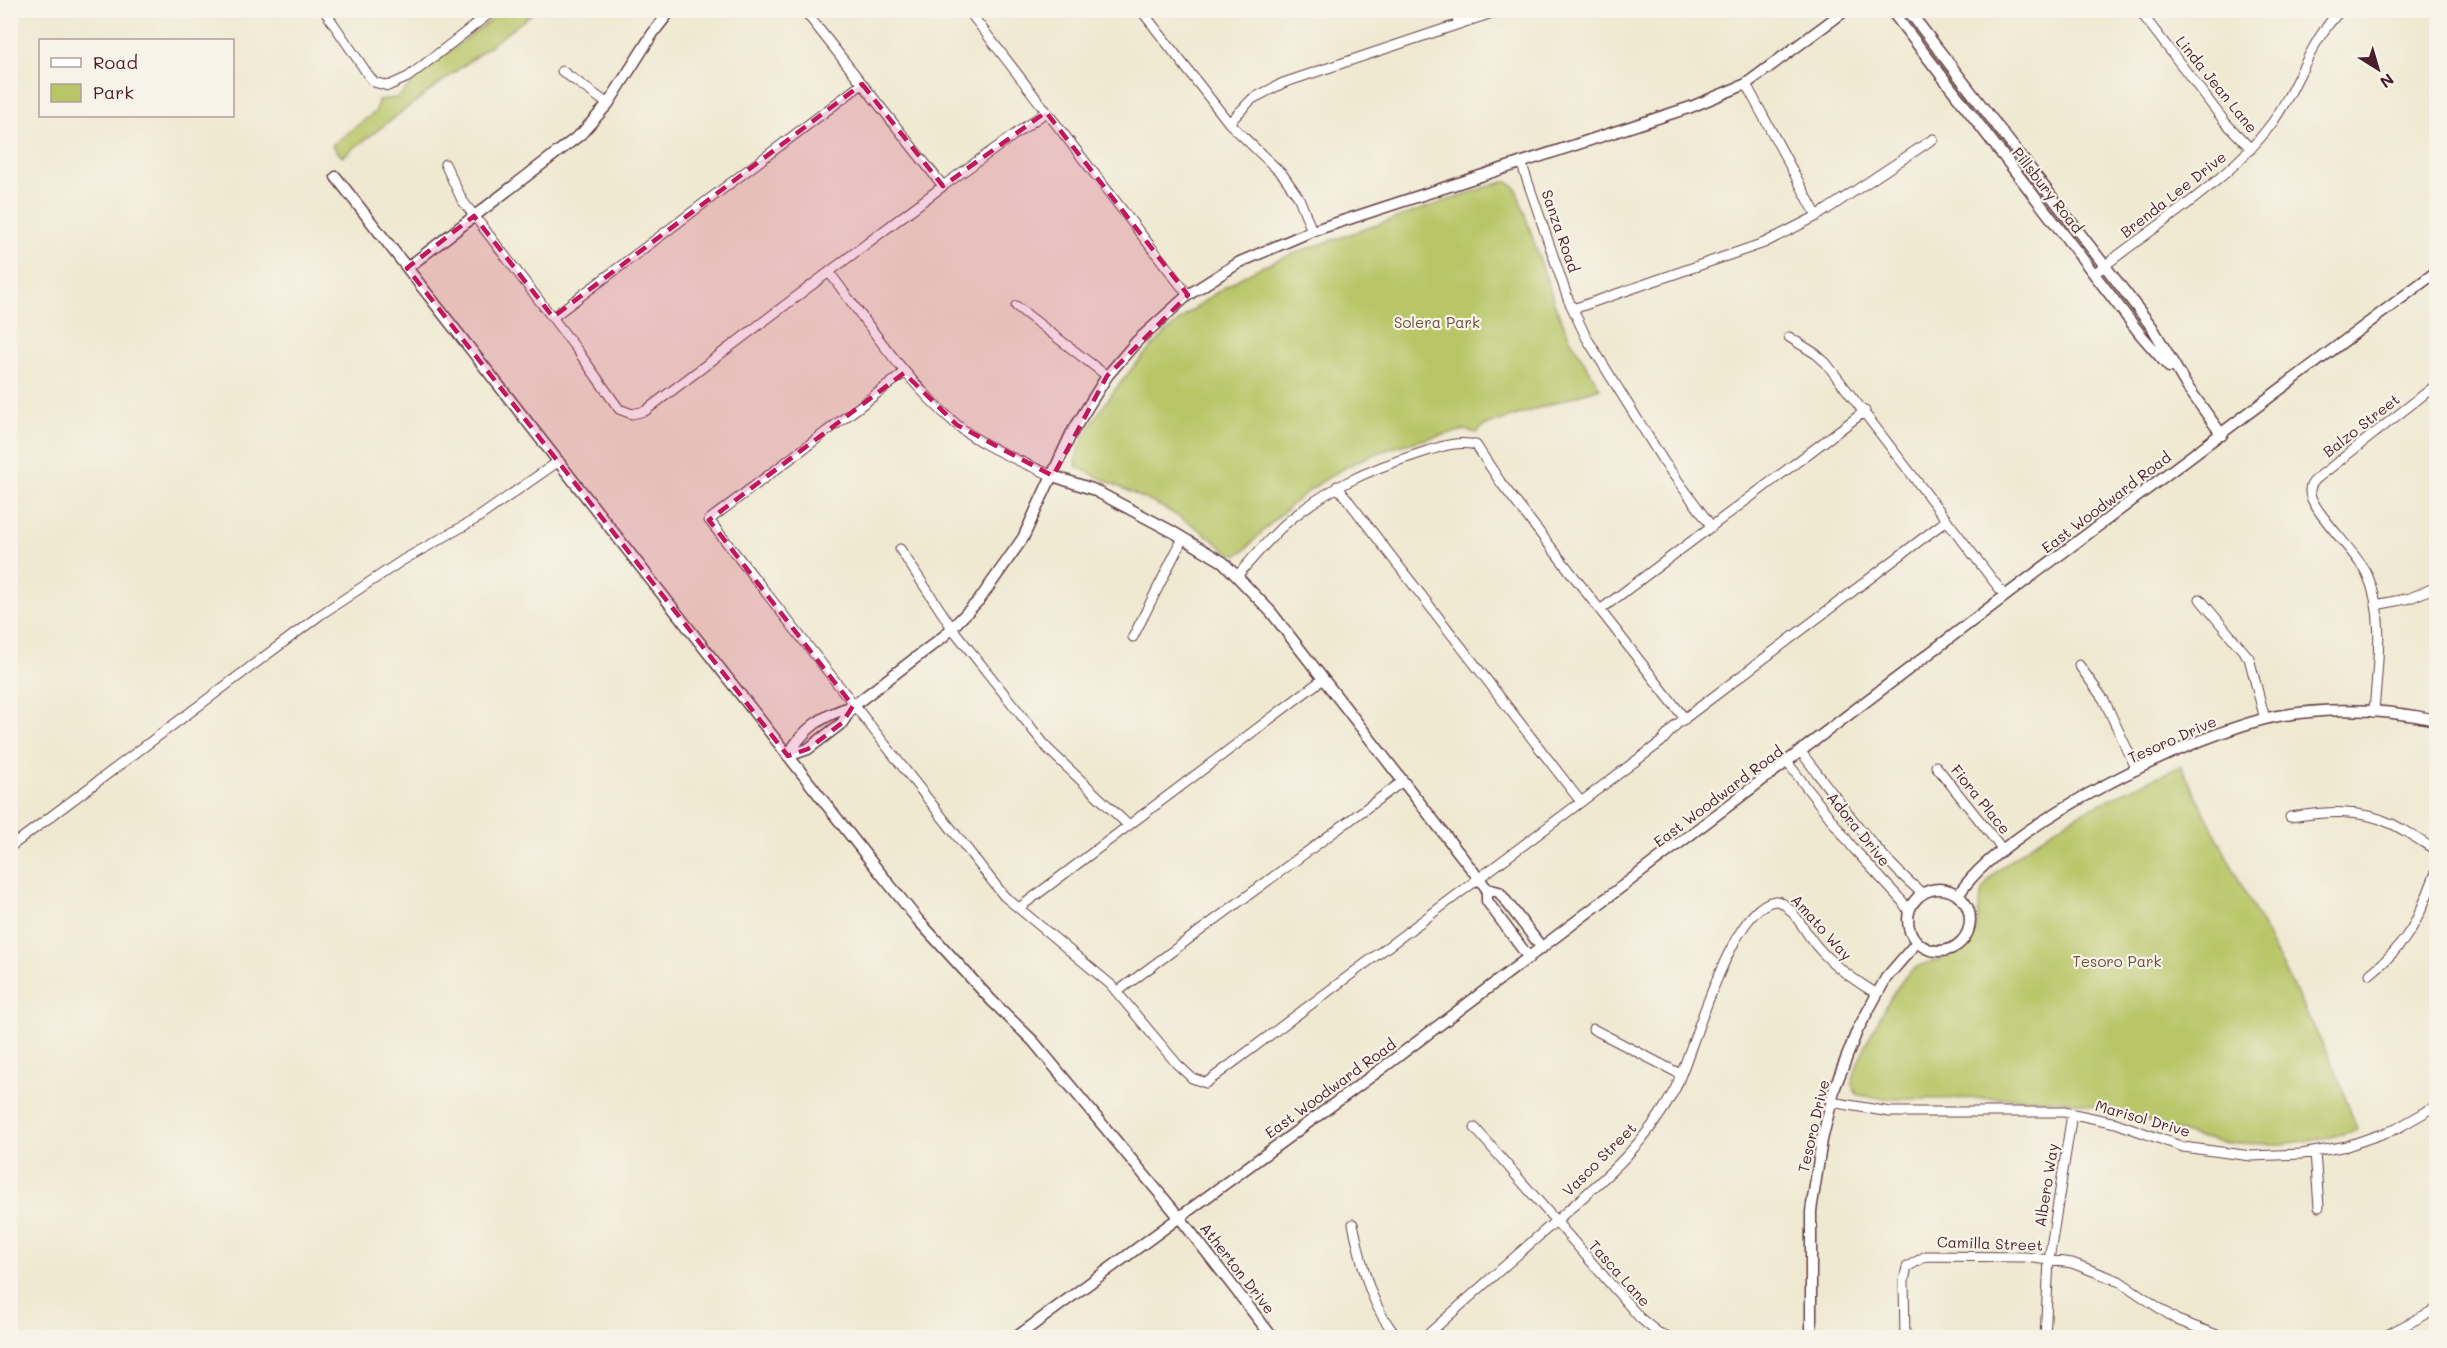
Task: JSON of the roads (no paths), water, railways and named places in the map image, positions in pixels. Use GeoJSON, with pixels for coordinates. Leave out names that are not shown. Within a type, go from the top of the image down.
{"type":"FeatureCollection","features":[{"type":"Feature","properties":{"kind":"street"},"geometry":{"type":"LineString","coordinates":[[324,10],[374,82],[388,86],[408,77],[494,10]]}},
{"type":"Feature","properties":{"kind":"street"},"geometry":{"type":"LineString","coordinates":[[407,268],[581,134],[608,104],[653,33],[671,10]]}},
{"type":"Feature","properties":{"kind":"street"},"geometry":{"type":"LineString","coordinates":[[804,10],[943,186]]}},
{"type":"Feature","properties":{"kind":"street"},"geometry":{"type":"LineString","coordinates":[[968,10],[1188,295]]}},
{"type":"Feature","properties":{"kind":"street"},"geometry":{"type":"LineString","coordinates":[[1141,10],[1229,123],[1284,174],[1299,198],[1312,231]]}},
{"type":"Feature","properties":{"kind":"street"},"geometry":{"type":"LineString","coordinates":[[1454,10],[1459,24]]}},
{"type":"Feature","properties":{"kind":"street"},"geometry":{"type":"LineString","coordinates":[[1229,123],[1252,99],[1283,83],[1501,10]]}},
{"type":"Feature","properties":{"kind":"street"},"geometry":{"type":"LineString","coordinates":[[788,756],[798,737],[832,712],[853,706],[952,628],[980,599],[1023,538],[1071,434],[1107,376],[1137,340],[1188,295],[1240,262],[1312,231],[1691,107],[1746,84],[1846,10]]}},
{"type":"Feature","properties":{"kind":"street","name":"Pillsbury Road"},"geometry":{"type":"LineString","coordinates":[[1891,10],[2141,335],[2186,385]]}},
{"type":"Feature","properties":{"kind":"street","name":"Pillsbury Road"},"geometry":{"type":"LineString","coordinates":[[1908,10],[2152,327],[2186,385],[2222,435]]}},
{"type":"Feature","properties":{"kind":"street","name":"Linda Jean Lane"},"geometry":{"type":"LineString","coordinates":[[2139,10],[2225,122],[2251,148]]}},
{"type":"Feature","properties":{"kind":"street","name":"Brenda Lee Drive"},"geometry":{"type":"LineString","coordinates":[[2094,274],[2236,165],[2272,123],[2290,95],[2314,43],[2341,10]]}},
{"type":"Feature","properties":{"kind":"street"},"geometry":{"type":"LineString","coordinates":[[562,72],[608,104]]}},
{"type":"Feature","properties":{"kind":"street"},"geometry":{"type":"LineString","coordinates":[[553,317],[862,84]]}},
{"type":"Feature","properties":{"kind":"street"},"geometry":{"type":"LineString","coordinates":[[1746,84],[1817,216]]}},
{"type":"Feature","properties":{"kind":"street"},"geometry":{"type":"LineString","coordinates":[[445,164],[462,200],[553,317],[620,409],[632,414],[645,411],[943,186],[1046,112]]}},
{"type":"Feature","properties":{"kind":"street"},"geometry":{"type":"LineString","coordinates":[[1573,309],[1764,243],[1817,216],[1933,139]]}},
{"type":"Feature","properties":{"kind":"street","name":"Sanza Road"},"geometry":{"type":"LineString","coordinates":[[1521,162],[1573,309],[1586,337],[1664,462],[1712,526]]}},
{"type":"Feature","properties":{"kind":"street","name":"Atherton Drive"},"geometry":{"type":"LineString","coordinates":[[336,177],[918,920],[991,1000],[1033,1041],[1180,1218],[1273,1338]]}},
{"type":"Feature","properties":{"kind":"street"},"geometry":{"type":"LineString","coordinates":[[829,272],[904,373],[957,425],[1009,456],[1053,476],[1092,489],[1223,562],[1271,612],[1483,884],[1498,892],[1542,948]]}},
{"type":"Feature","properties":{"kind":"street","name":"East Woodward Road"},"geometry":{"type":"LineString","coordinates":[[1015,1338],[1529,958],[2436,272]]}},
{"type":"Feature","properties":{"kind":"street"},"geometry":{"type":"LineString","coordinates":[[1016,306],[1107,376]]}},
{"type":"Feature","properties":{"kind":"street"},"geometry":{"type":"LineString","coordinates":[[1789,337],[1826,363],[2005,596]]}},
{"type":"Feature","properties":{"kind":"street"},"geometry":{"type":"LineString","coordinates":[[904,373],[709,520],[1004,896],[1110,984],[1177,1064],[1192,1078],[1206,1083],[1483,884],[1581,802],[1661,742],[1685,719],[1947,520]]}},
{"type":"Feature","properties":{"kind":"street","name":"Balzo Street"},"geometry":{"type":"LineString","coordinates":[[2376,605],[2367,575],[2357,557],[2314,506],[2310,492],[2312,484],[2436,386]]}},
{"type":"Feature","properties":{"kind":"street"},"geometry":{"type":"LineString","coordinates":[[1600,610],[1865,411]]}},
{"type":"Feature","properties":{"kind":"street"},"geometry":{"type":"LineString","coordinates":[[1237,576],[1284,526],[1337,486],[1381,465],[1462,442],[1476,445],[1501,483],[1685,719]]}},
{"type":"Feature","properties":{"kind":"street"},"geometry":{"type":"LineString","coordinates":[[10,847],[320,615],[402,560],[476,519],[559,461]]}},
{"type":"Feature","properties":{"kind":"street"},"geometry":{"type":"LineString","coordinates":[[1337,486],[1581,802]]}},
{"type":"Feature","properties":{"kind":"street"},"geometry":{"type":"LineString","coordinates":[[1133,637],[1183,538]]}},
{"type":"Feature","properties":{"kind":"street"},"geometry":{"type":"LineString","coordinates":[[900,549],[952,628],[1048,749],[1128,825]]}},
{"type":"Feature","properties":{"kind":"street"},"geometry":{"type":"LineString","coordinates":[[2374,712],[2379,638],[2376,605],[2410,598],[2436,587]]}},
{"type":"Feature","properties":{"kind":"street"},"geometry":{"type":"LineString","coordinates":[[2200,599],[2249,658],[2265,719]]}},
{"type":"Feature","properties":{"kind":"street"},"geometry":{"type":"LineString","coordinates":[[2079,665],[2104,700],[2137,770]]}},
{"type":"Feature","properties":{"kind":"street"},"geometry":{"type":"LineString","coordinates":[[1019,908],[1323,679]]}},
{"type":"Feature","properties":{"kind":"street","name":"Tesoro Drive"},"geometry":{"type":"LineString","coordinates":[[1958,896],[1965,884],[2003,850],[2039,823],[2137,770],[2238,726],[2316,711],[2393,712],[2436,720]]}},
{"type":"Feature","properties":{"kind":"street","name":"Adora Drive"},"geometry":{"type":"LineString","coordinates":[[1800,752],[1874,845],[1908,882],[1923,894]]}},
{"type":"Feature","properties":{"kind":"street","name":"Adora Drive"},"geometry":{"type":"LineString","coordinates":[[1787,762],[1854,849],[1909,912]]}},
{"type":"Feature","properties":{"kind":"street","name":"Fiora Place"},"geometry":{"type":"LineString","coordinates":[[1936,766],[2003,850]]}},
{"type":"Feature","properties":{"kind":"street"},"geometry":{"type":"LineString","coordinates":[[1117,992],[1403,781]]}},
{"type":"Feature","properties":{"kind":"street"},"geometry":{"type":"LineString","coordinates":[[2290,817],[2326,812],[2366,814],[2393,824],[2436,850]]}},
{"type":"Feature","properties":{"kind":"street"},"geometry":{"type":"LineString","coordinates":[[2370,974],[2390,957],[2409,935],[2417,922],[2436,872]]}},
{"type":"Feature","properties":{"kind":"street"},"geometry":{"type":"LineString","coordinates":[[1483,884],[1487,901],[1529,958]]}},
{"type":"Feature","properties":{"kind":"street"},"geometry":{"type":"LineString","coordinates":[[1940,889],[1958,896],[1965,903],[1970,922],[1962,940],[1945,950],[1925,948],[1917,942],[1909,928],[1909,912],[1912,905],[1923,894],[1940,889]]}},
{"type":"Feature","properties":{"kind":"street","name":"Amato Way"},"geometry":{"type":"LineString","coordinates":[[1774,901],[1780,902],[1792,913],[1814,944],[1846,975],[1877,994]]}},
{"type":"Feature","properties":{"kind":"street","name":"Vasco Street"},"geometry":{"type":"LineString","coordinates":[[1424,1338],[1605,1177],[1642,1140],[1675,1089],[1708,999],[1743,925],[1756,911],[1774,901]]}},
{"type":"Feature","properties":{"kind":"street","name":"Tesoro Drive"},"geometry":{"type":"LineString","coordinates":[[1811,1338],[1811,1211],[1822,1140],[1831,1102],[1857,1031],[1886,978],[1917,942]]}},
{"type":"Feature","properties":{"kind":"street"},"geometry":{"type":"LineString","coordinates":[[1593,1029],[1680,1074]]}},
{"type":"Feature","properties":{"kind":"street","name":"Marisol Drive"},"geometry":{"type":"LineString","coordinates":[[1831,1102],[1890,1112],[1962,1110],[2072,1114],[2116,1124],[2183,1147],[2250,1156],[2314,1152],[2347,1146],[2396,1129],[2436,1106]]}},
{"type":"Feature","properties":{"kind":"street","name":"Albero Way"},"geometry":{"type":"LineString","coordinates":[[2045,1338],[2049,1260],[2072,1114]]}},
{"type":"Feature","properties":{"kind":"street","name":"Tasca Lane"},"geometry":{"type":"LineString","coordinates":[[1475,1128],[1640,1318],[1668,1338]]}},
{"type":"Feature","properties":{"kind":"street"},"geometry":{"type":"LineString","coordinates":[[2314,1152],[2319,1207]]}},
{"type":"Feature","properties":{"kind":"street"},"geometry":{"type":"LineString","coordinates":[[1353,1224],[1368,1288],[1389,1327],[1398,1338]]}},
{"type":"Feature","properties":{"kind":"street","name":"Camilla Street"},"geometry":{"type":"LineString","coordinates":[[1905,1338],[1904,1281],[1907,1267],[1926,1256],[2025,1257],[2072,1263],[2118,1281],[2177,1320],[2225,1338]]}},
{"type":"Feature","properties":{"kind":"street"},"geometry":{"type":"LineString","coordinates":[[2381,1338],[2436,1309]]}},
{"type":"Feature","properties":{"kind":"street"},"geometry":{"type":"LineString","coordinates":[[2192,1338],[2196,1327]]}},
{"type":"Feature","properties":{"kind":"park label","name":"Solera Park"},"geometry":{"type":"Point","coordinates":[1437,322]}},
{"type":"Feature","properties":{"kind":"park label","name":"Tesoro Park"},"geometry":{"type":"Point","coordinates":[2117,961]}}]}
